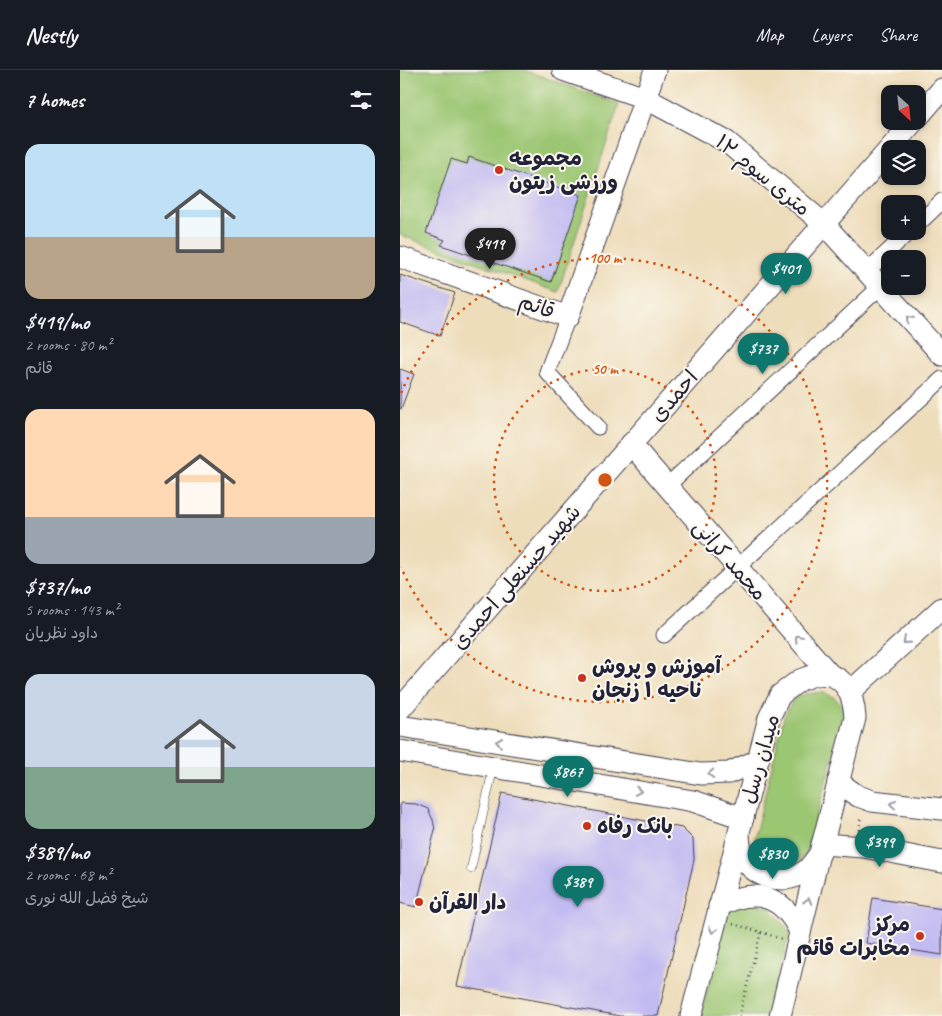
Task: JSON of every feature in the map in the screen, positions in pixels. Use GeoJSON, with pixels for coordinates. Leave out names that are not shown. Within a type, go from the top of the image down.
{"type":"FeatureCollection","features":[{"type":"Feature","properties":{"kind":"main road","name":"۱۲ متری سوم"},"geometry":{"type":"LineString","coordinates":[[562,70],[646,98],[727,142],[824,224],[942,355]]}},
{"type":"Feature","properties":{"kind":"main road","name":"قائم"},"geometry":{"type":"LineString","coordinates":[[400,257],[568,317],[655,70]]}},
{"type":"Feature","properties":{"kind":"main road"},"geometry":{"type":"LineString","coordinates":[[926,108],[942,89]]}},
{"type":"Feature","properties":{"kind":"main road","name":"احمدی"},"geometry":{"type":"LineString","coordinates":[[631,444],[906,130]]}},
{"type":"Feature","properties":{"kind":"main road","name":"محمد کرانی"},"geometry":{"type":"LineString","coordinates":[[631,444],[830,675]]}},
{"type":"Feature","properties":{"kind":"main road","name":"شهید حسنعلی احمدی"},"geometry":{"type":"LineString","coordinates":[[400,709],[631,444]]}},
{"type":"Feature","properties":{"kind":"main road"},"geometry":{"type":"LineString","coordinates":[[830,675],[841,681],[850,692],[942,608]]}},
{"type":"Feature","properties":{"kind":"main road","name":"میدان رسل"},"geometry":{"type":"LineString","coordinates":[[830,675],[814,675],[800,680],[780,695],[769,718],[741,825],[740,846],[744,858],[753,869],[764,876],[777,879],[790,878],[803,873],[810,867],[821,848],[855,718],[854,704],[850,692]]}},
{"type":"Feature","properties":{"kind":"main road"},"geometry":{"type":"LineString","coordinates":[[400,726],[701,774],[729,772],[758,760]]}},
{"type":"Feature","properties":{"kind":"main road"},"geometry":{"type":"LineString","coordinates":[[400,751],[693,801],[741,825],[691,1016]]}},
{"type":"Feature","properties":{"kind":"main road"},"geometry":{"type":"LineString","coordinates":[[838,782],[864,798],[889,804],[942,809]]}},
{"type":"Feature","properties":{"kind":"main road"},"geometry":{"type":"LineString","coordinates":[[780,1016],[821,848],[856,846],[942,862]]}},
{"type":"Feature","properties":{"kind":"main road"},"geometry":{"type":"LineString","coordinates":[[718,913],[734,898],[750,895],[767,898],[782,905],[793,917],[800,932]]}},
{"type":"Feature","properties":{"kind":"street"},"geometry":{"type":"LineString","coordinates":[[926,216],[942,201]]}},
{"type":"Feature","properties":{"kind":"street"},"geometry":{"type":"LineString","coordinates":[[667,486],[873,279],[903,240]]}},
{"type":"Feature","properties":{"kind":"street"},"geometry":{"type":"LineString","coordinates":[[568,317],[547,372],[598,427]]}},
{"type":"Feature","properties":{"kind":"street"},"geometry":{"type":"LineString","coordinates":[[664,635],[942,379]]}},
{"type":"Feature","properties":{"kind":"lane"},"geometry":{"type":"LineString","coordinates":[[471,869],[494,767]]}},
{"type":"Feature","properties":{"kind":"path"},"geometry":{"type":"LineString","coordinates":[[856,846],[864,798]]}},
{"type":"Feature","properties":{"kind":"path"},"geometry":{"type":"LineString","coordinates":[[718,913],[761,932],[739,1016]]}},
{"type":"Feature","properties":{"kind":"green space","name":"مجموعه ورزشی زیتون"},"geometry":{"type":"Polygon","coordinates":[[[400,70],[524,70],[619,104],[558,292],[400,235],[400,70]]]}},
{"type":"Feature","properties":{"kind":"green space"},"geometry":{"type":"Polygon","coordinates":[[[822,692],[834,697],[843,707],[842,721],[807,852],[794,864],[779,867],[766,861],[754,848],[755,835],[784,717],[794,698],[822,692]]]}},
{"type":"Feature","properties":{"kind":"green space"},"geometry":{"type":"Polygon","coordinates":[[[742,903],[769,907],[790,932],[767,1016],[701,1016],[727,910],[742,903]]]}},
{"type":"Feature","properties":{"kind":"building"},"geometry":{"type":"Polygon","coordinates":[[[469,157],[581,195],[551,282],[441,245],[445,240],[426,233],[451,159],[467,164],[469,157]]]}},
{"type":"Feature","properties":{"kind":"building"},"geometry":{"type":"Polygon","coordinates":[[[400,275],[455,293],[440,336],[400,322],[400,275]]]}},
{"type":"Feature","properties":{"kind":"building"},"geometry":{"type":"Polygon","coordinates":[[[400,369],[414,374],[401,409],[400,409],[400,369]]]}},
{"type":"Feature","properties":{"kind":"building"},"geometry":{"type":"Polygon","coordinates":[[[502,793],[682,828],[693,839],[694,860],[658,1016],[620,1016],[457,986],[502,793]]]}},
{"type":"Feature","properties":{"kind":"building"},"geometry":{"type":"Polygon","coordinates":[[[400,803],[416,804],[428,809],[435,830],[416,907],[400,903],[400,803]]]}},
{"type":"Feature","properties":{"kind":"building"},"geometry":{"type":"Polygon","coordinates":[[[873,898],[942,909],[942,955],[866,943],[873,898]]]}},
{"type":"Feature","properties":{"kind":"place","name":"مجموعه ورزشی زیتون"},"geometry":{"type":"Point","coordinates":[499,170]}},
{"type":"Feature","properties":{"kind":"place","name":"آموزش و پروش ناحیه ۱ زنجان"},"geometry":{"type":"Point","coordinates":[582,678]}},
{"type":"Feature","properties":{"kind":"place","name":"بانک رفاه"},"geometry":{"type":"Point","coordinates":[587,826]}},
{"type":"Feature","properties":{"kind":"place","name":"دار القرآن"},"geometry":{"type":"Point","coordinates":[419,902]}},
{"type":"Feature","properties":{"kind":"place","name":"مرکز مخابرات قائم"},"geometry":{"type":"Point","coordinates":[920,936]}}]}
